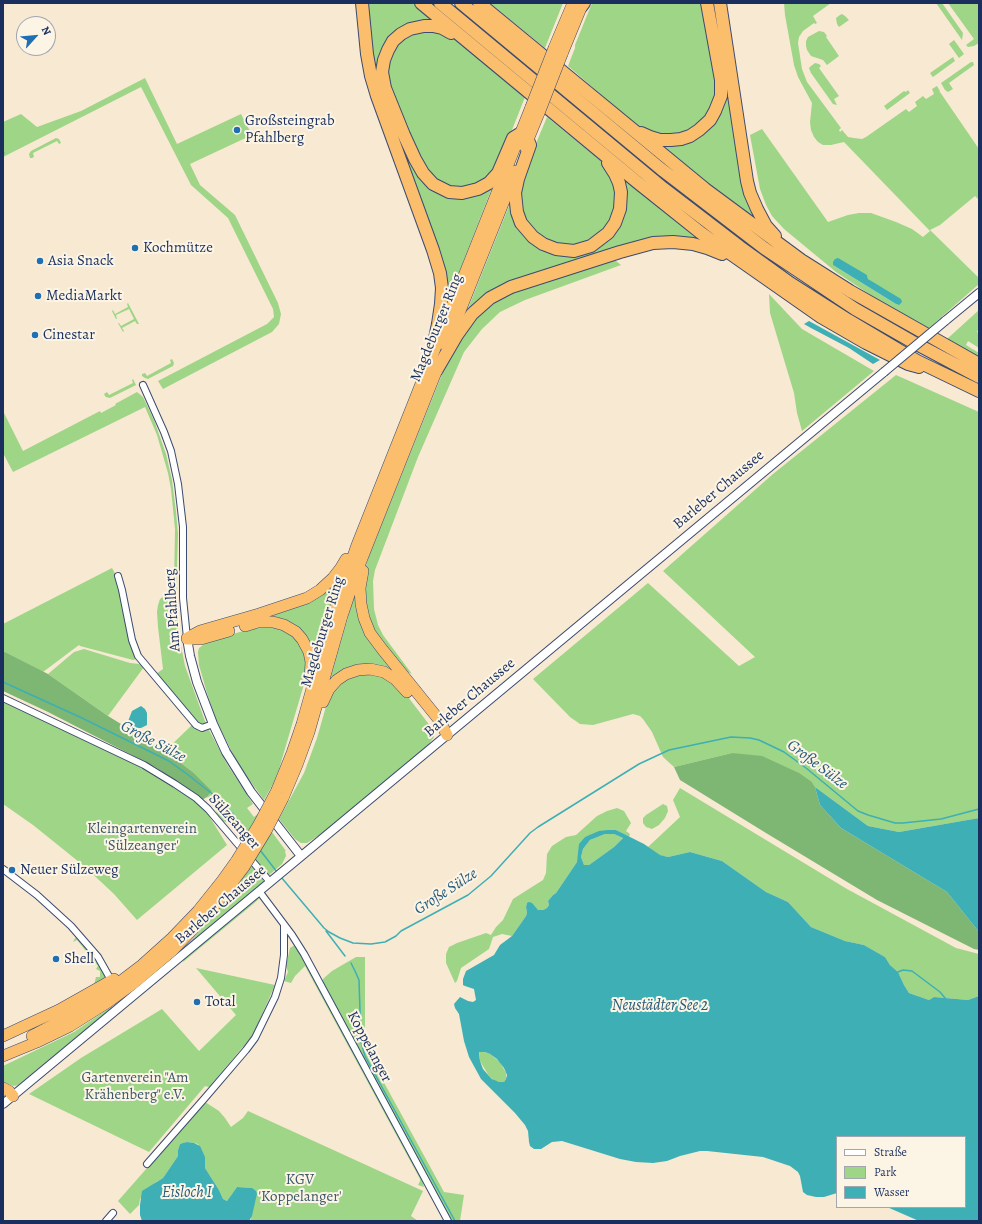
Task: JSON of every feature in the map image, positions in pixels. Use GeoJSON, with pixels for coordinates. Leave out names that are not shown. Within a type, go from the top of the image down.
{"type":"FeatureCollection","features":[{"type":"Feature","properties":{"kind":"highway"},"geometry":{"type":"LineString","coordinates":[[362,3],[367,54],[371,76],[439,270],[442,288],[433,367]]}},
{"type":"Feature","properties":{"kind":"highway"},"geometry":{"type":"LineString","coordinates":[[421,3],[679,216],[748,267],[821,317],[859,339],[908,364],[939,372]]}},
{"type":"Feature","properties":{"kind":"highway"},"geometry":{"type":"LineString","coordinates":[[440,3],[663,188],[790,283],[900,351],[979,391]]}},
{"type":"Feature","properties":{"kind":"highway"},"geometry":{"type":"LineString","coordinates":[[461,3],[661,169],[764,248],[827,291],[866,315],[979,377]]}},
{"type":"Feature","properties":{"kind":"highway"},"geometry":{"type":"LineString","coordinates":[[479,3],[705,189],[801,260],[850,291],[979,364]]}},
{"type":"Feature","properties":{"kind":"highway"},"geometry":{"type":"LineString","coordinates":[[620,119],[650,137],[660,140],[681,139],[694,133],[710,120],[719,103],[721,85],[707,3]]}},
{"type":"Feature","properties":{"kind":"highway"},"geometry":{"type":"LineString","coordinates":[[720,3],[750,193],[769,230],[801,260]]}},
{"type":"Feature","properties":{"kind":"highway","name":"Magdeburger Ring"},"geometry":{"type":"LineString","coordinates":[[280,794],[306,711],[338,596],[369,527],[558,51],[580,4]]}},
{"type":"Feature","properties":{"kind":"highway"},"geometry":{"type":"LineString","coordinates":[[471,44],[442,28],[424,26],[414,28],[402,34],[390,46],[386,54],[382,72],[385,88],[404,135],[420,169],[433,184],[453,193],[474,191],[489,183],[498,174],[514,138],[525,136],[530,145],[518,179],[515,193],[515,206],[518,217],[527,232],[538,241],[556,249],[570,251],[588,247],[605,236],[615,223],[620,209],[621,192],[616,174],[604,158],[588,142]]}},
{"type":"Feature","properties":{"kind":"highway"},"geometry":{"type":"LineString","coordinates":[[433,367],[462,326],[476,310],[496,295],[511,287],[620,252],[664,242],[680,242],[704,246],[748,267]]}},
{"type":"Feature","properties":{"kind":"highway"},"geometry":{"type":"LineString","coordinates":[[187,638],[200,631],[294,603],[315,593],[329,583],[337,574],[347,557],[359,527],[369,527],[374,540],[363,571],[360,588],[361,604],[366,623],[376,641],[440,721],[447,735]]}},
{"type":"Feature","properties":{"kind":"highway","name":"Magdeburger Ring"},"geometry":{"type":"LineString","coordinates":[[3,1056],[84,1018],[114,998],[150,971],[173,950],[208,913],[240,863],[258,826],[297,766],[309,732],[369,527]]}},
{"type":"Feature","properties":{"kind":"highway"},"geometry":{"type":"LineString","coordinates":[[187,638],[201,639],[258,622],[273,622],[288,627],[296,632],[302,639],[310,657],[311,673],[304,702],[306,711]]}},
{"type":"Feature","properties":{"kind":"highway"},"geometry":{"type":"LineString","coordinates":[[309,732],[315,728],[325,697],[334,684],[343,676],[351,672],[370,669],[384,672],[395,679],[412,696],[434,725],[447,735]]}},
{"type":"Feature","properties":{"kind":"highway","name":"Magdeburger Ring"},"geometry":{"type":"LineString","coordinates":[[3,1049],[69,1016],[107,992],[142,965],[172,938],[198,911],[222,881],[240,863]]}},
{"type":"Feature","properties":{"kind":"highway"},"geometry":{"type":"LineString","coordinates":[[3,1036],[68,1005],[132,967],[142,965]]}},
{"type":"Feature","properties":{"kind":"highway"},"geometry":{"type":"LineString","coordinates":[[3,1062],[39,1046],[44,1038]]}},
{"type":"Feature","properties":{"kind":"highway"},"geometry":{"type":"LineString","coordinates":[[3,1088],[9,1091],[13,1096]]}},
{"type":"Feature","properties":{"kind":"street","name":"Barleber Chaussee"},"geometry":{"type":"LineString","coordinates":[[3,1104],[979,293]]}},
{"type":"Feature","properties":{"kind":"street","name":"Am Pfahlberg"},"geometry":{"type":"LineString","coordinates":[[143,385],[169,444],[177,475],[183,527],[184,608],[190,656],[197,682],[213,724],[226,752],[240,776],[271,819],[301,856]]}},
{"type":"Feature","properties":{"kind":"street"},"geometry":{"type":"LineString","coordinates":[[118,576],[132,640],[138,656],[196,725],[202,728],[213,724]]}},
{"type":"Feature","properties":{"kind":"street","name":"Sülzeanger"},"geometry":{"type":"LineString","coordinates":[[3,698],[144,765],[196,798],[273,879]]}},
{"type":"Feature","properties":{"kind":"street"},"geometry":{"type":"LineString","coordinates":[[3,868],[71,926],[98,957],[111,980]]}},
{"type":"Feature","properties":{"kind":"street","name":"Koppelanger"},"geometry":{"type":"LineString","coordinates":[[258,891],[304,954],[448,1221]]}},
{"type":"Feature","properties":{"kind":"street"},"geometry":{"type":"LineString","coordinates":[[147,1164],[240,1057],[254,1038],[274,997],[281,978],[284,955],[284,926]]}},
{"type":"Feature","properties":{"kind":"street"},"geometry":{"type":"LineString","coordinates":[[106,1221],[113,1213]]}},
{"type":"Feature","properties":{"kind":"green space"},"geometry":{"type":"Polygon","coordinates":[[[366,3],[417,3],[443,25],[417,23],[379,64],[435,190],[493,185],[447,303],[376,81],[366,3]]]}},
{"type":"Feature","properties":{"kind":"green space"},"geometry":{"type":"Polygon","coordinates":[[[490,3],[563,3],[545,48],[490,3]]]}},
{"type":"Feature","properties":{"kind":"green space"},"geometry":{"type":"Polygon","coordinates":[[[592,3],[704,3],[718,80],[713,108],[693,130],[667,137],[637,127],[568,66],[592,3]]]}},
{"type":"Feature","properties":{"kind":"green space"},"geometry":{"type":"Polygon","coordinates":[[[711,3],[716,3],[763,227],[653,142],[664,145],[720,112],[711,3]]]}},
{"type":"Feature","properties":{"kind":"green space"},"geometry":{"type":"Polygon","coordinates":[[[784,3],[831,3],[813,16],[817,23],[814,23],[803,31],[799,37],[798,43],[802,69],[807,82],[841,128],[839,130],[840,132],[842,130],[848,137],[862,139],[906,109],[909,112],[917,106],[915,102],[923,96],[926,99],[934,94],[932,89],[937,86],[940,91],[939,93],[940,92],[979,149],[979,200],[975,196],[940,225],[930,230],[979,278],[979,284],[929,328],[875,298],[836,272],[784,229],[772,216],[766,205],[760,189],[750,135],[762,129],[828,222],[848,215],[871,213],[912,229],[923,237],[930,231],[844,142],[823,145],[814,137],[810,122],[812,103],[798,77],[794,65],[784,3]],[[833,265],[899,305],[868,279],[867,275],[833,265]]]}},
{"type":"Feature","properties":{"kind":"green space"},"geometry":{"type":"Polygon","coordinates":[[[936,3],[942,3],[963,33],[962,40],[936,3]]]}},
{"type":"Feature","properties":{"kind":"green space"},"geometry":{"type":"Polygon","coordinates":[[[948,3],[979,3],[979,43],[968,47],[966,45],[974,39],[948,3]]]}},
{"type":"Feature","properties":{"kind":"green space"},"geometry":{"type":"Polygon","coordinates":[[[842,14],[849,20],[839,27],[836,18],[842,14]]]}},
{"type":"Feature","properties":{"kind":"green space"},"geometry":{"type":"Polygon","coordinates":[[[432,29],[453,38],[525,97],[499,163],[489,178],[464,189],[441,185],[426,170],[392,94],[387,70],[394,48],[404,36],[432,29]]]}},
{"type":"Feature","properties":{"kind":"green space"},"geometry":{"type":"Polygon","coordinates":[[[819,31],[824,32],[839,56],[827,65],[823,60],[811,56],[806,46],[808,37],[819,31]]]}},
{"type":"Feature","properties":{"kind":"green space"},"geometry":{"type":"Polygon","coordinates":[[[954,40],[964,54],[959,58],[949,44],[954,40]]]}},
{"type":"Feature","properties":{"kind":"green space"},"geometry":{"type":"Polygon","coordinates":[[[953,57],[955,61],[933,77],[932,76],[930,73],[953,57]]]}},
{"type":"Feature","properties":{"kind":"green space"},"geometry":{"type":"Polygon","coordinates":[[[973,62],[974,65],[949,83],[953,89],[948,92],[945,90],[941,83],[973,62]]]}},
{"type":"Feature","properties":{"kind":"green space"},"geometry":{"type":"Polygon","coordinates":[[[815,63],[821,66],[819,68],[839,96],[834,99],[837,105],[833,104],[811,73],[809,68],[815,63]]]}},
{"type":"Feature","properties":{"kind":"green space"},"geometry":{"type":"Polygon","coordinates":[[[145,78],[177,144],[241,114],[252,135],[190,164],[200,185],[235,215],[278,303],[281,314],[279,324],[272,332],[163,389],[158,381],[267,324],[274,317],[273,309],[228,218],[191,185],[141,87],[3,157],[3,122],[21,114],[37,127],[81,111],[145,78]]]}},
{"type":"Feature","properties":{"kind":"green space"},"geometry":{"type":"Polygon","coordinates":[[[908,90],[910,93],[887,110],[884,106],[904,91],[906,92],[908,90]]]}},
{"type":"Feature","properties":{"kind":"green space"},"geometry":{"type":"Polygon","coordinates":[[[547,117],[606,166],[618,195],[609,226],[586,244],[558,246],[530,229],[519,204],[524,172],[547,117]]]}},
{"type":"Feature","properties":{"kind":"green space"},"geometry":{"type":"Polygon","coordinates":[[[56,138],[59,139],[61,143],[59,144],[57,141],[33,153],[34,157],[30,158],[29,154],[31,151],[56,138]]]}},
{"type":"Feature","properties":{"kind":"green space"},"geometry":{"type":"Polygon","coordinates":[[[620,174],[705,240],[693,241],[554,269],[465,316],[511,201],[551,252],[613,234],[620,174]]]}},
{"type":"Feature","properties":{"kind":"green space"},"geometry":{"type":"Polygon","coordinates":[[[611,257],[621,265],[525,300],[500,312],[482,329],[464,352],[418,457],[375,570],[373,581],[374,609],[378,625],[383,635],[412,674],[399,667],[378,642],[364,611],[364,572],[369,556],[447,362],[462,330],[499,296],[611,257]]]}},
{"type":"Feature","properties":{"kind":"green space"},"geometry":{"type":"Polygon","coordinates":[[[769,294],[802,329],[874,371],[802,431],[794,393],[770,313],[769,294]]]}},
{"type":"Feature","properties":{"kind":"green space"},"geometry":{"type":"Polygon","coordinates":[[[128,303],[139,324],[135,321],[122,328],[124,331],[123,332],[118,323],[121,326],[134,319],[129,309],[116,315],[117,319],[112,311],[113,310],[115,314],[128,307],[128,303]]]}},
{"type":"Feature","properties":{"kind":"green space"},"geometry":{"type":"Polygon","coordinates":[[[979,310],[979,328],[977,332],[979,333],[979,348],[968,341],[966,345],[979,353],[979,358],[947,339],[979,310]]]}},
{"type":"Feature","properties":{"kind":"green space"},"geometry":{"type":"Polygon","coordinates":[[[172,359],[174,363],[173,366],[148,379],[142,376],[142,374],[145,373],[147,376],[171,363],[170,360],[172,359]]]}},
{"type":"Feature","properties":{"kind":"green space"},"geometry":{"type":"Polygon","coordinates":[[[896,375],[979,412],[979,818],[899,832],[868,826],[815,787],[812,782],[732,753],[674,767],[663,757],[652,732],[640,716],[633,714],[593,725],[580,724],[570,717],[533,679],[648,583],[739,666],[755,657],[663,571],[773,474],[896,375]]]}},
{"type":"Feature","properties":{"kind":"green space"},"geometry":{"type":"Polygon","coordinates":[[[133,379],[136,385],[110,398],[105,396],[104,394],[107,392],[109,395],[133,383],[133,379]]]}},
{"type":"Feature","properties":{"kind":"green space"},"geometry":{"type":"Polygon","coordinates":[[[137,392],[143,397],[154,420],[166,454],[172,480],[178,534],[176,600],[179,635],[185,666],[206,724],[202,725],[200,725],[156,674],[163,669],[157,612],[160,599],[172,590],[174,585],[175,529],[168,473],[157,435],[145,407],[13,472],[3,453],[3,411],[23,451],[100,411],[101,413],[137,392]]]}},
{"type":"Feature","properties":{"kind":"green space"},"geometry":{"type":"Polygon","coordinates":[[[112,568],[120,583],[137,659],[133,660],[79,645],[43,672],[3,651],[3,624],[112,568]]]}},
{"type":"Feature","properties":{"kind":"green space"},"geometry":{"type":"Polygon","coordinates":[[[339,578],[315,655],[306,639],[260,619],[339,578]]]}},
{"type":"Feature","properties":{"kind":"green space"},"geometry":{"type":"Polygon","coordinates":[[[355,593],[359,606],[413,694],[379,668],[329,684],[355,593]]]}},
{"type":"Feature","properties":{"kind":"green space"},"geometry":{"type":"Polygon","coordinates":[[[272,627],[281,629],[292,635],[305,651],[307,674],[279,769],[264,800],[238,764],[215,718],[199,665],[198,652],[199,648],[209,641],[250,629],[272,627]]]}},
{"type":"Feature","properties":{"kind":"green space"},"geometry":{"type":"Polygon","coordinates":[[[84,649],[130,663],[139,664],[144,667],[108,716],[48,674],[74,652],[84,649]]]}},
{"type":"Feature","properties":{"kind":"green space"},"geometry":{"type":"Polygon","coordinates":[[[3,651],[48,674],[108,716],[165,751],[194,773],[212,791],[202,800],[157,768],[48,712],[3,691],[3,651]]]}},
{"type":"Feature","properties":{"kind":"green space"},"geometry":{"type":"Polygon","coordinates":[[[362,673],[384,676],[405,693],[434,731],[434,737],[426,748],[321,834],[307,843],[301,843],[295,839],[279,819],[304,773],[317,738],[327,703],[333,691],[343,681],[362,673]]]}},
{"type":"Feature","properties":{"kind":"green space","name":"Kleingartenverein 'Sülzeanger'"},"geometry":{"type":"Polygon","coordinates":[[[3,701],[150,771],[196,802],[206,811],[227,845],[137,920],[114,894],[84,866],[33,825],[3,804],[3,701]]]}},
{"type":"Feature","properties":{"kind":"green space"},"geometry":{"type":"Polygon","coordinates":[[[192,725],[199,731],[209,730],[227,764],[253,804],[247,808],[254,817],[260,812],[286,851],[286,856],[282,864],[268,876],[241,841],[238,832],[231,824],[223,821],[217,814],[217,807],[207,797],[212,791],[194,773],[165,751],[192,725]]]}},
{"type":"Feature","properties":{"kind":"green space"},"geometry":{"type":"Polygon","coordinates":[[[732,753],[762,756],[799,773],[812,782],[820,805],[841,828],[947,892],[979,932],[979,950],[974,949],[877,900],[680,780],[674,767],[732,753]]]}},
{"type":"Feature","properties":{"kind":"green space"},"geometry":{"type":"Polygon","coordinates":[[[680,788],[847,889],[956,948],[979,954],[979,996],[968,1000],[934,997],[929,1000],[909,993],[898,972],[890,965],[885,957],[864,945],[845,941],[811,927],[788,902],[766,892],[722,861],[690,852],[668,857],[659,855],[648,847],[680,817],[673,800],[680,788]]]}},
{"type":"Feature","properties":{"kind":"green space"},"geometry":{"type":"Polygon","coordinates":[[[663,804],[667,806],[668,811],[665,818],[659,825],[652,829],[646,827],[643,823],[643,818],[663,804]]]}},
{"type":"Feature","properties":{"kind":"green space"},"geometry":{"type":"Polygon","coordinates":[[[617,808],[624,811],[631,823],[626,831],[630,834],[629,837],[616,830],[585,837],[577,862],[556,893],[548,901],[549,905],[547,908],[538,910],[527,903],[526,916],[512,936],[502,934],[493,937],[489,949],[461,968],[455,983],[446,963],[446,954],[449,947],[486,933],[491,935],[503,920],[513,899],[543,880],[546,873],[547,854],[552,846],[566,837],[576,835],[597,816],[617,808]]]}},
{"type":"Feature","properties":{"kind":"green space"},"geometry":{"type":"Polygon","coordinates":[[[605,834],[614,834],[623,838],[614,847],[589,865],[584,865],[581,857],[583,849],[590,840],[605,834]]]}},
{"type":"Feature","properties":{"kind":"green space"},"geometry":{"type":"Polygon","coordinates":[[[252,866],[263,878],[263,882],[188,944],[217,912],[252,866]]]}},
{"type":"Feature","properties":{"kind":"green space"},"geometry":{"type":"Polygon","coordinates":[[[260,898],[183,962],[184,959],[255,899],[260,898]]]}},
{"type":"Feature","properties":{"kind":"green space"},"geometry":{"type":"Polygon","coordinates":[[[78,937],[97,959],[106,975],[105,980],[94,985],[96,977],[100,977],[100,971],[96,969],[98,966],[77,940],[73,942],[75,938],[78,937]]]}},
{"type":"Feature","properties":{"kind":"green space"},"geometry":{"type":"Polygon","coordinates":[[[295,945],[297,946],[422,1179],[424,1187],[418,1185],[420,1179],[305,966],[295,976],[291,983],[284,981],[288,972],[286,966],[290,948],[295,945]]]}},
{"type":"Feature","properties":{"kind":"green space"},"geometry":{"type":"Polygon","coordinates":[[[356,957],[365,957],[365,1030],[371,1059],[444,1192],[464,1195],[460,1221],[450,1221],[322,981],[332,971],[356,957]]]}},
{"type":"Feature","properties":{"kind":"green space","name":"Gartenverein \"Am Krähenberg\" e.V."},"geometry":{"type":"Polygon","coordinates":[[[196,968],[275,985],[253,1035],[209,1087],[205,1086],[149,1152],[29,1094],[81,1058],[162,1009],[199,1051],[236,1015],[196,968]]]}},
{"type":"Feature","properties":{"kind":"green space"},"geometry":{"type":"Polygon","coordinates":[[[111,1007],[112,1008],[18,1085],[14,1086],[3,1082],[3,1066],[74,1032],[111,1007]]]}},
{"type":"Feature","properties":{"kind":"green space"},"geometry":{"type":"Polygon","coordinates":[[[479,1052],[490,1054],[500,1062],[506,1073],[506,1079],[504,1082],[495,1081],[489,1076],[480,1061],[479,1052]]]}},
{"type":"Feature","properties":{"kind":"green space","name":"KGV 'Koppelanger'"},"geometry":{"type":"Polygon","coordinates":[[[205,1102],[219,1111],[231,1127],[243,1118],[248,1111],[423,1191],[411,1216],[418,1221],[249,1221],[251,1219],[252,1188],[237,1187],[227,1201],[223,1199],[205,1168],[198,1144],[187,1142],[180,1144],[178,1156],[163,1178],[156,1182],[140,1199],[139,1205],[130,1214],[118,1201],[205,1102]]]}},
{"type":"Feature","properties":{"kind":"water"},"geometry":{"type":"Polygon","coordinates":[[[838,258],[867,275],[868,279],[901,299],[902,302],[899,305],[896,304],[833,265],[835,259],[838,258]]]}},
{"type":"Feature","properties":{"kind":"water"},"geometry":{"type":"Polygon","coordinates":[[[809,321],[880,360],[873,364],[849,348],[804,324],[809,321]]]}},
{"type":"Feature","properties":{"kind":"water"},"geometry":{"type":"Polygon","coordinates":[[[141,706],[147,713],[147,725],[141,728],[131,728],[127,724],[132,711],[141,706]]]}},
{"type":"Feature","properties":{"kind":"water"},"geometry":{"type":"Polygon","coordinates":[[[815,787],[868,826],[899,832],[979,818],[979,932],[947,892],[841,828],[820,805],[815,787]]]}},
{"type":"Feature","properties":{"kind":"water","name":"Neustädter See 2"},"geometry":{"type":"Polygon","coordinates":[[[616,830],[644,844],[660,855],[668,857],[690,852],[722,861],[766,892],[788,902],[811,927],[845,941],[864,945],[885,957],[890,965],[898,972],[909,993],[929,1000],[934,997],[968,1000],[979,996],[979,1221],[919,1221],[889,1208],[966,1208],[966,1136],[836,1136],[836,1193],[824,1197],[807,1195],[803,1192],[798,1172],[790,1166],[763,1157],[700,1151],[667,1161],[653,1163],[620,1159],[562,1141],[552,1142],[541,1149],[534,1149],[530,1146],[528,1131],[525,1125],[481,1079],[469,1057],[464,1041],[459,1014],[454,1004],[460,997],[473,1002],[476,1000],[474,989],[463,985],[463,979],[466,971],[494,955],[500,945],[512,936],[526,916],[527,903],[532,903],[538,910],[547,908],[549,905],[548,901],[556,893],[577,862],[579,844],[585,837],[599,831],[616,830]],[[605,834],[590,840],[583,849],[581,857],[584,865],[589,865],[614,847],[623,838],[614,834],[605,834]],[[479,1052],[483,1069],[492,1079],[499,1082],[504,1082],[507,1075],[504,1068],[497,1059],[490,1054],[479,1052]]]}},
{"type":"Feature","properties":{"kind":"water","name":"Eisloch I"},"geometry":{"type":"Polygon","coordinates":[[[187,1142],[200,1146],[205,1157],[205,1168],[223,1199],[227,1201],[237,1187],[252,1188],[256,1191],[257,1194],[252,1216],[249,1221],[142,1221],[140,1215],[140,1205],[142,1191],[163,1178],[178,1156],[180,1144],[187,1142]]]}},
{"type":"Feature","properties":{"kind":"waterway","name":"Große Sülze"},"geometry":{"type":"LineString","coordinates":[[3,682],[82,718],[169,761],[215,796],[233,814],[248,834]]}},
{"type":"Feature","properties":{"kind":"waterway","name":"Große Sülze"},"geometry":{"type":"LineString","coordinates":[[281,877],[329,932],[353,943],[371,944],[385,942],[396,936],[401,931],[468,895],[491,876],[530,833],[639,764],[669,750],[731,737],[759,740],[784,752],[806,768],[858,811],[895,823],[941,819],[979,809]]}},
{"type":"Feature","properties":{"kind":"waterway","name":"Große Sülze"},"geometry":{"type":"LineString","coordinates":[[260,850],[277,872]]}},
{"type":"Feature","properties":{"kind":"waterway"},"geometry":{"type":"LineString","coordinates":[[326,931],[345,956]]}},
{"type":"Feature","properties":{"kind":"waterway"},"geometry":{"type":"LineString","coordinates":[[351,963],[359,980],[361,1042],[365,1056],[455,1221]]}},
{"type":"Feature","properties":{"kind":"waterway"},"geometry":{"type":"LineString","coordinates":[[898,972],[903,970],[912,971],[940,992],[945,998]]}},
{"type":"Feature","properties":{"kind":"place","name":"Großsteingrab Pfahlberg"},"geometry":{"type":"Point","coordinates":[237,130]}},
{"type":"Feature","properties":{"kind":"place","name":"Kochmütze"},"geometry":{"type":"Point","coordinates":[135,248]}},
{"type":"Feature","properties":{"kind":"place","name":"Asia Snack"},"geometry":{"type":"Point","coordinates":[40,261]}},
{"type":"Feature","properties":{"kind":"place","name":"MediaMarkt"},"geometry":{"type":"Point","coordinates":[38,296]}},
{"type":"Feature","properties":{"kind":"place","name":"Cinestar"},"geometry":{"type":"Point","coordinates":[35,335]}},
{"type":"Feature","properties":{"kind":"place","name":"Neuer Sülzeweg"},"geometry":{"type":"Point","coordinates":[12,870]}},
{"type":"Feature","properties":{"kind":"place","name":"Shell"},"geometry":{"type":"Point","coordinates":[56,959]}},
{"type":"Feature","properties":{"kind":"place","name":"Total"},"geometry":{"type":"Point","coordinates":[197,1002]}}]}
